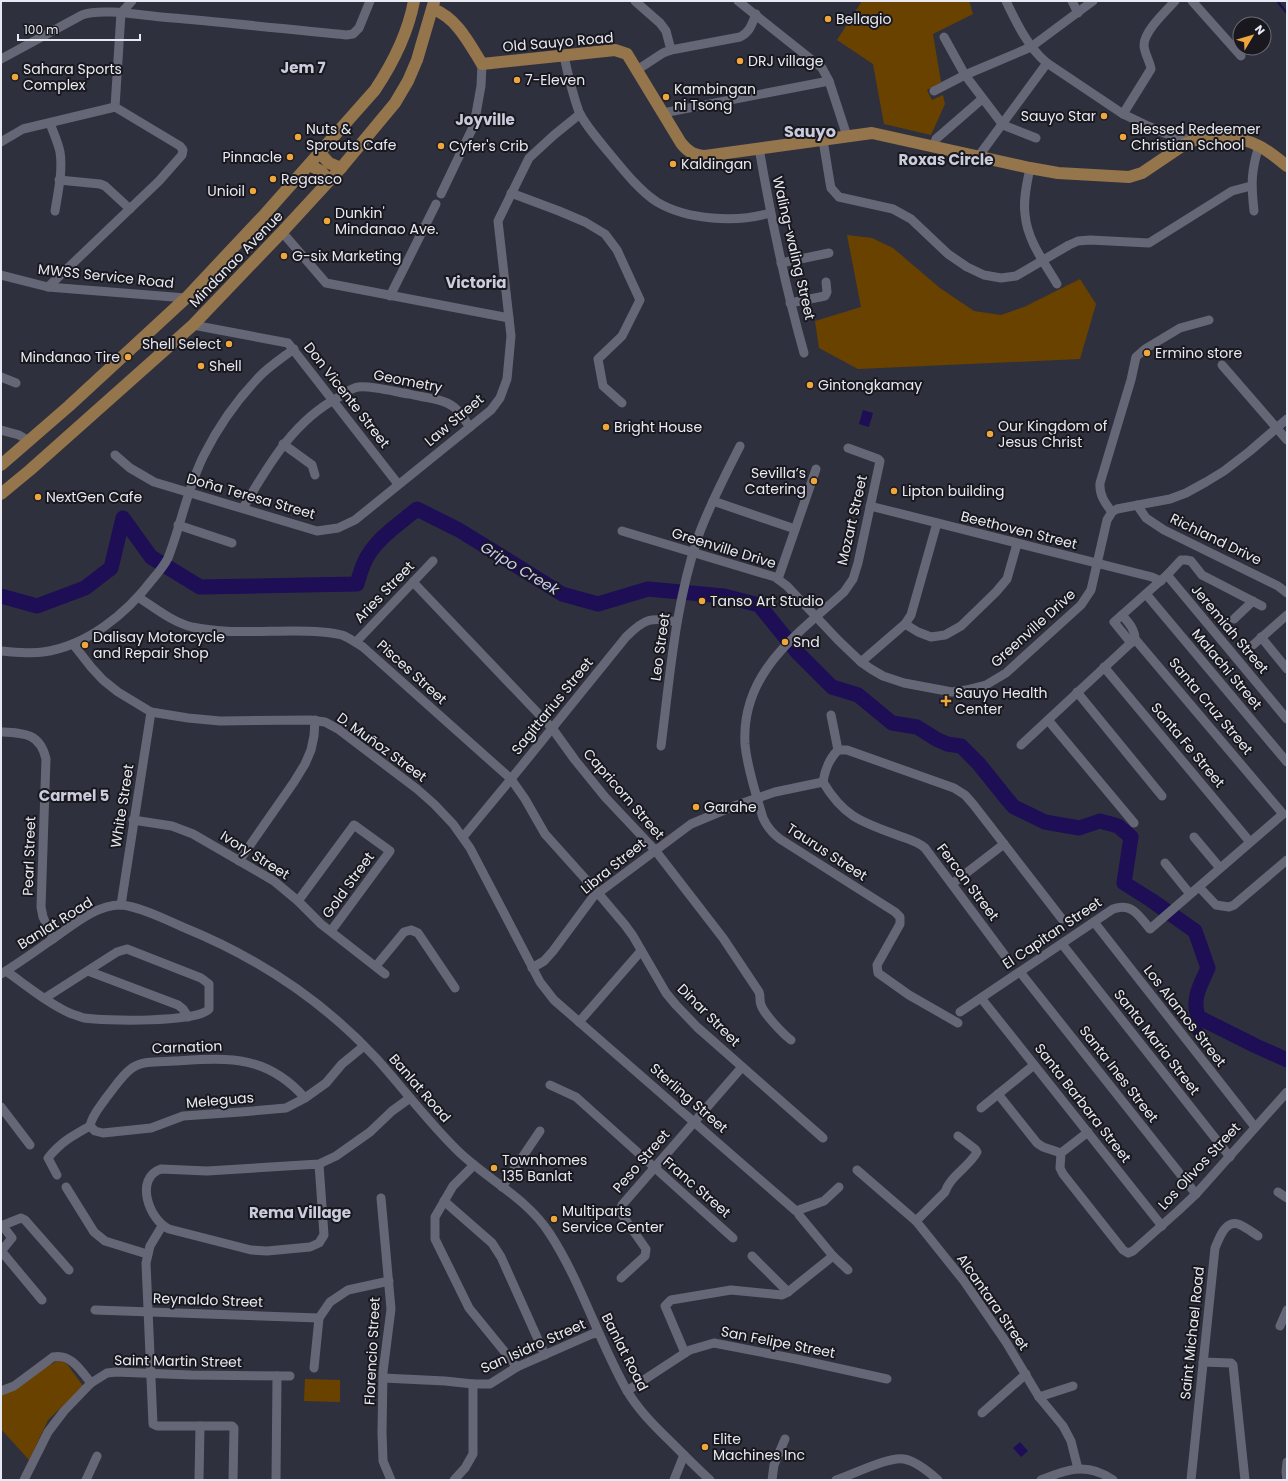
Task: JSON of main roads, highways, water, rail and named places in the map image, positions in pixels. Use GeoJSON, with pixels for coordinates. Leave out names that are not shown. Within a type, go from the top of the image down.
{"type":"FeatureCollection","features":[{"type":"Feature","properties":{"kind":"main road","name":"Mindanao Avenue"},"geometry":{"type":"LineString","coordinates":[[1,465],[29,442],[186,298],[320,153],[375,90],[390,68],[403,39],[414,1]]}},
{"type":"Feature","properties":{"kind":"main road","name":"Mindanao Avenue"},"geometry":{"type":"LineString","coordinates":[[1,494],[193,325],[341,168],[395,103],[408,82],[418,60],[434,5]]}},
{"type":"Feature","properties":{"kind":"main road","name":"Old Sauyo Road"},"geometry":{"type":"LineString","coordinates":[[434,5],[454,22],[482,64],[615,50],[627,54],[681,143],[687,151],[694,155],[705,156],[872,132],[978,157],[1058,173],[1129,177],[1142,173],[1192,140],[1222,137],[1241,140],[1259,146],[1287,166]]}},
{"type":"Feature","properties":{"kind":"main road"},"geometry":{"type":"LineString","coordinates":[[320,153],[329,163],[341,168]]}},
{"type":"Feature","properties":{"kind":"main road"},"geometry":{"type":"LineString","coordinates":[[309,165],[320,171],[329,181]]}},
{"type":"Feature","properties":{"kind":"waterway"},"geometry":{"type":"LineString","coordinates":[[1277,1],[1287,13]]}},
{"type":"Feature","properties":{"kind":"waterway","name":"Gripo Creek"},"geometry":{"type":"LineString","coordinates":[[1,596],[37,606],[85,588],[111,568],[123,518],[151,557],[200,587],[357,584],[364,563],[374,547],[380,540],[417,509],[459,530],[562,594],[598,604],[648,589],[724,596],[759,605],[798,653],[832,687],[858,695],[892,723],[917,727],[947,744],[961,746],[979,764],[1014,807],[1045,822],[1079,828],[1100,821],[1118,826],[1131,837],[1124,883],[1195,931],[1208,968],[1196,998],[1196,1010],[1198,1017],[1287,1060]]}},
{"type":"Feature","properties":{"kind":"place","name":"Bellagio"},"geometry":{"type":"Point","coordinates":[828,19]}},
{"type":"Feature","properties":{"kind":"place","name":"DRJ village"},"geometry":{"type":"Point","coordinates":[740,61]}},
{"type":"Feature","properties":{"kind":"place","name":"Sahara Sports Complex"},"geometry":{"type":"Point","coordinates":[15,77]}},
{"type":"Feature","properties":{"kind":"place","name":"7-Eleven"},"geometry":{"type":"Point","coordinates":[517,80]}},
{"type":"Feature","properties":{"kind":"place","name":"Kambingan ni Tsong"},"geometry":{"type":"Point","coordinates":[666,97]}},
{"type":"Feature","properties":{"kind":"place","name":"Sauyo Star"},"geometry":{"type":"Point","coordinates":[1104,116]}},
{"type":"Feature","properties":{"kind":"place","name":"Nuts & Sprouts Cafe"},"geometry":{"type":"Point","coordinates":[298,137]}},
{"type":"Feature","properties":{"kind":"place","name":"Blessed Redeemer Christian School"},"geometry":{"type":"Point","coordinates":[1123,137]}},
{"type":"Feature","properties":{"kind":"place","name":"Cyfer's Crib"},"geometry":{"type":"Point","coordinates":[441,146]}},
{"type":"Feature","properties":{"kind":"place","name":"Pinnacle"},"geometry":{"type":"Point","coordinates":[290,157]}},
{"type":"Feature","properties":{"kind":"place","name":"Kaldingan"},"geometry":{"type":"Point","coordinates":[673,164]}},
{"type":"Feature","properties":{"kind":"place","name":"Regasco"},"geometry":{"type":"Point","coordinates":[273,179]}},
{"type":"Feature","properties":{"kind":"place","name":"Unioil"},"geometry":{"type":"Point","coordinates":[253,191]}},
{"type":"Feature","properties":{"kind":"place","name":"Dunkin' Mindanao Ave."},"geometry":{"type":"Point","coordinates":[327,221]}},
{"type":"Feature","properties":{"kind":"place","name":"G-six Marketing"},"geometry":{"type":"Point","coordinates":[284,256]}},
{"type":"Feature","properties":{"kind":"place","name":"Shell Select"},"geometry":{"type":"Point","coordinates":[229,344]}},
{"type":"Feature","properties":{"kind":"place","name":"Ermino store"},"geometry":{"type":"Point","coordinates":[1147,353]}},
{"type":"Feature","properties":{"kind":"place","name":"Mindanao Tire"},"geometry":{"type":"Point","coordinates":[128,357]}},
{"type":"Feature","properties":{"kind":"place","name":"Shell"},"geometry":{"type":"Point","coordinates":[201,366]}},
{"type":"Feature","properties":{"kind":"place","name":"Gintongkamay"},"geometry":{"type":"Point","coordinates":[810,385]}},
{"type":"Feature","properties":{"kind":"place","name":"Bright House"},"geometry":{"type":"Point","coordinates":[606,427]}},
{"type":"Feature","properties":{"kind":"place","name":"Our Kingdom of Jesus Christ"},"geometry":{"type":"Point","coordinates":[990,434]}},
{"type":"Feature","properties":{"kind":"place","name":"Sevilla’s Catering"},"geometry":{"type":"Point","coordinates":[814,481]}},
{"type":"Feature","properties":{"kind":"place","name":"Lipton building"},"geometry":{"type":"Point","coordinates":[894,491]}},
{"type":"Feature","properties":{"kind":"place","name":"NextGen Cafe"},"geometry":{"type":"Point","coordinates":[38,497]}},
{"type":"Feature","properties":{"kind":"place","name":"Tanso Art Studio"},"geometry":{"type":"Point","coordinates":[702,601]}},
{"type":"Feature","properties":{"kind":"place","name":"Snd"},"geometry":{"type":"Point","coordinates":[785,642]}},
{"type":"Feature","properties":{"kind":"place","name":"Dalisay Motorcycle and Repair Shop"},"geometry":{"type":"Point","coordinates":[85,645]}},
{"type":"Feature","properties":{"kind":"place","name":"Sauyo Health Center"},"geometry":{"type":"Point","coordinates":[946,701]}},
{"type":"Feature","properties":{"kind":"place","name":"Garahe"},"geometry":{"type":"Point","coordinates":[696,807]}},
{"type":"Feature","properties":{"kind":"place","name":"Townhomes 135 Banlat"},"geometry":{"type":"Point","coordinates":[494,1168]}},
{"type":"Feature","properties":{"kind":"place","name":"Multiparts Service Center"},"geometry":{"type":"Point","coordinates":[554,1219]}},
{"type":"Feature","properties":{"kind":"place","name":"Elite Machines Inc"},"geometry":{"type":"Point","coordinates":[705,1447]}},
{"type":"Feature","properties":{"kind":"district","name":"Jem 7"},"geometry":{"type":"Point","coordinates":[303,67]}},
{"type":"Feature","properties":{"kind":"district","name":"Joyville"},"geometry":{"type":"Point","coordinates":[485,119]}},
{"type":"Feature","properties":{"kind":"district","name":"Sauyo"},"geometry":{"type":"Point","coordinates":[810,131]}},
{"type":"Feature","properties":{"kind":"district","name":"Roxas Circle"},"geometry":{"type":"Point","coordinates":[946,159]}},
{"type":"Feature","properties":{"kind":"district","name":"Victoria"},"geometry":{"type":"Point","coordinates":[476,282]}},
{"type":"Feature","properties":{"kind":"district","name":"Carmel 5"},"geometry":{"type":"Point","coordinates":[74,795]}},
{"type":"Feature","properties":{"kind":"district","name":"Rema Village"},"geometry":{"type":"Point","coordinates":[300,1212]}}]}
